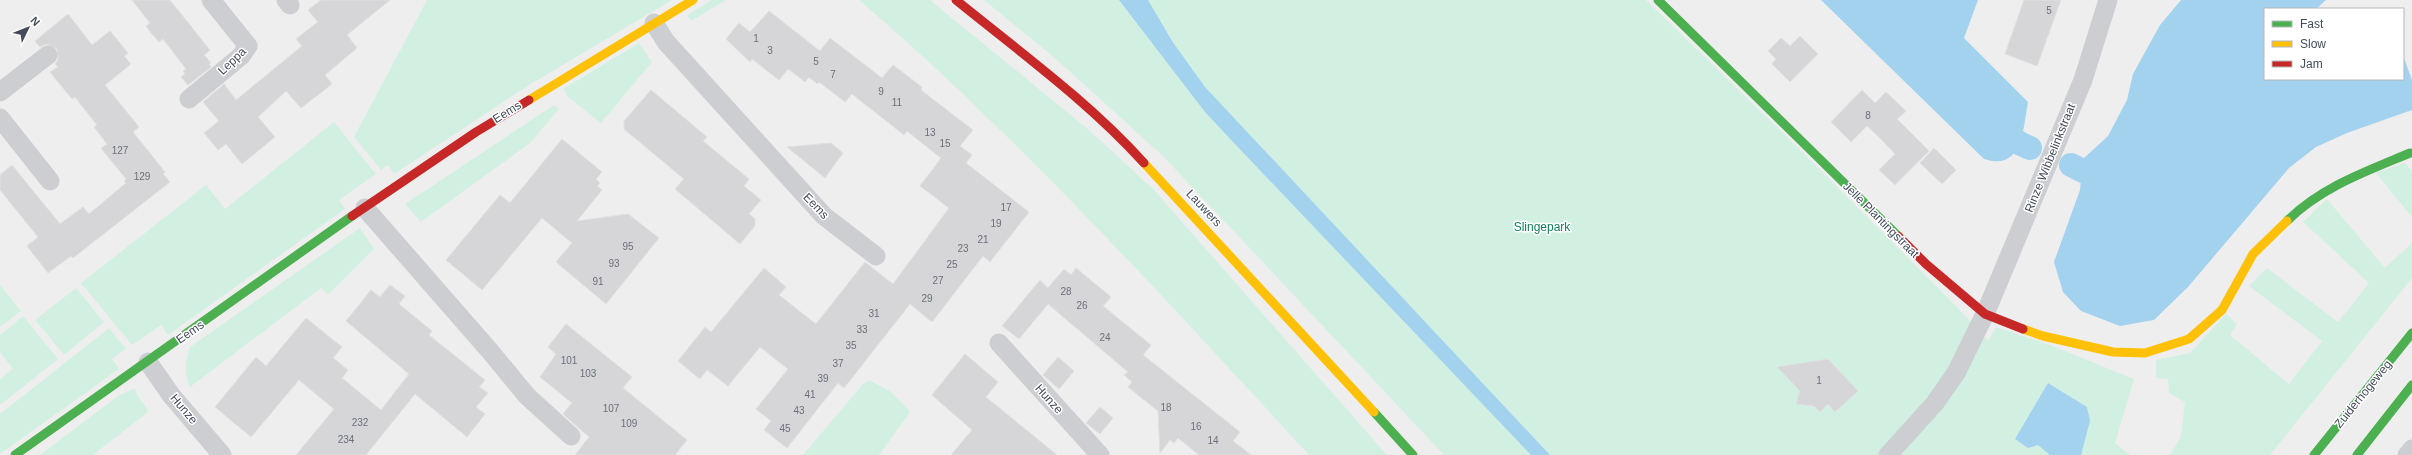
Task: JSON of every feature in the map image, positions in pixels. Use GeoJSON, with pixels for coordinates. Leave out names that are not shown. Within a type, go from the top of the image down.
{"type":"FeatureCollection","features":[{"type":"Feature","properties":{"kind":"street","name":"Leppa"},"geometry":{"type":"LineString","coordinates":[[189,99],[241,56],[248,46],[211,0]]}},
{"type":"Feature","properties":{"kind":"street","name":"Eems"},"geometry":{"type":"LineString","coordinates":[[15,455],[365,208],[476,132],[693,0]]}},
{"type":"Feature","properties":{"kind":"street","name":"Lauwers"},"geometry":{"type":"LineString","coordinates":[[956,0],[1070,94],[1129,146],[1413,455]]}},
{"type":"Feature","properties":{"kind":"street","name":"Jelle Plantingstraat"},"geometry":{"type":"LineString","coordinates":[[1658,0],[1926,264],[1986,314],[2043,336],[2113,352],[2146,353],[2189,338],[2222,310],[2253,254],[2299,209],[2340,183],[2410,153]]}},
{"type":"Feature","properties":{"kind":"street","name":"Rinze Wibbelinkstraat"},"geometry":{"type":"LineString","coordinates":[[1986,314],[2083,80],[2108,0]]}},
{"type":"Feature","properties":{"kind":"street","name":"Eems"},"geometry":{"type":"LineString","coordinates":[[654,23],[666,42],[824,216],[876,256]]}},
{"type":"Feature","properties":{"kind":"street"},"geometry":{"type":"LineString","coordinates":[[0,92],[48,55]]}},
{"type":"Feature","properties":{"kind":"street"},"geometry":{"type":"LineString","coordinates":[[0,118],[50,181]]}},
{"type":"Feature","properties":{"kind":"street"},"geometry":{"type":"LineString","coordinates":[[365,208],[489,350],[526,396],[571,436]]}},
{"type":"Feature","properties":{"kind":"street"},"geometry":{"type":"LineString","coordinates":[[1888,455],[1935,403],[1956,373],[1986,314]]}},
{"type":"Feature","properties":{"kind":"street","name":"Zuiderhogeweg"},"geometry":{"type":"LineString","coordinates":[[2314,455],[2412,333]]}},
{"type":"Feature","properties":{"kind":"street","name":"Hunze"},"geometry":{"type":"LineString","coordinates":[[999,343],[1100,455]]}},
{"type":"Feature","properties":{"kind":"street","name":"Hunze"},"geometry":{"type":"LineString","coordinates":[[148,362],[171,394],[222,455]]}},
{"type":"Feature","properties":{"kind":"street"},"geometry":{"type":"LineString","coordinates":[[2357,455],[2412,385]]}},
{"type":"Feature","properties":{"kind":"street"},"geometry":{"type":"LineString","coordinates":[[2407,455],[2412,448]]}},
{"type":"Feature","properties":{"kind":"green space"},"geometry":{"type":"Polygon","coordinates":[[[427,0],[672,0],[529,85],[394,174],[388,165],[381,170],[354,137],[427,0]]]}},
{"type":"Feature","properties":{"kind":"green space"},"geometry":{"type":"Polygon","coordinates":[[[712,0],[726,0],[691,21],[687,15],[712,0]]]}},
{"type":"Feature","properties":{"kind":"green space"},"geometry":{"type":"Polygon","coordinates":[[[859,0],[930,0],[1089,130],[1154,190],[1387,455],[1309,455],[1146,279],[1034,164],[919,53],[859,0]]]}},
{"type":"Feature","properties":{"kind":"green space","name":"Slingepark"},"geometry":{"type":"Polygon","coordinates":[[[984,0],[1646,0],[1788,138],[1957,307],[1988,341],[1996,327],[2050,345],[2134,379],[2115,443],[2130,455],[1444,455],[1163,156],[1056,59],[984,0]],[[2048,383],[2090,422],[2087,407],[2048,383]]]}},
{"type":"Feature","properties":{"kind":"green space"},"geometry":{"type":"Polygon","coordinates":[[[639,43],[652,62],[601,123],[567,96],[563,89],[639,43]]]}},
{"type":"Feature","properties":{"kind":"green space"},"geometry":{"type":"Polygon","coordinates":[[[554,105],[559,109],[530,143],[421,222],[405,204],[554,105]]]}},
{"type":"Feature","properties":{"kind":"green space"},"geometry":{"type":"Polygon","coordinates":[[[334,122],[376,174],[339,200],[345,209],[168,335],[161,325],[132,345],[81,283],[206,185],[225,209],[334,122]]]}},
{"type":"Feature","properties":{"kind":"green space"},"geometry":{"type":"Polygon","coordinates":[[[2405,163],[2412,171],[2412,217],[2376,173],[2405,163]]]}},
{"type":"Feature","properties":{"kind":"green space"},"geometry":{"type":"Polygon","coordinates":[[[2327,199],[2385,268],[2412,243],[2412,278],[2270,455],[2170,455],[2181,436],[2185,402],[2169,393],[2168,379],[2156,378],[2156,360],[2190,353],[2226,314],[2237,324],[2230,335],[2289,384],[2322,341],[2249,286],[2267,268],[2338,322],[2369,283],[2303,222],[2327,199]]]}},
{"type":"Feature","properties":{"kind":"green space"},"geometry":{"type":"Polygon","coordinates":[[[360,228],[374,249],[328,295],[321,288],[190,387],[186,367],[190,347],[360,228]]]}},
{"type":"Feature","properties":{"kind":"green space"},"geometry":{"type":"Polygon","coordinates":[[[0,285],[21,311],[0,327],[0,285]]]}},
{"type":"Feature","properties":{"kind":"green space"},"geometry":{"type":"Polygon","coordinates":[[[76,288],[104,322],[64,355],[35,320],[76,288]]]}},
{"type":"Feature","properties":{"kind":"green space"},"geometry":{"type":"Polygon","coordinates":[[[23,316],[58,359],[0,405],[0,379],[13,369],[0,352],[0,335],[23,316]]]}},
{"type":"Feature","properties":{"kind":"green space"},"geometry":{"type":"Polygon","coordinates":[[[109,328],[126,349],[112,359],[119,369],[0,454],[0,414],[109,328]]]}},
{"type":"Feature","properties":{"kind":"green space"},"geometry":{"type":"Polygon","coordinates":[[[869,380],[891,392],[910,412],[879,455],[803,455],[863,384],[869,380]]]}},
{"type":"Feature","properties":{"kind":"green space"},"geometry":{"type":"Polygon","coordinates":[[[135,388],[148,412],[93,455],[40,455],[118,396],[135,388]]]}},
{"type":"Feature","properties":{"kind":"water"},"geometry":{"type":"Polygon","coordinates":[[[1119,0],[1148,0],[1172,41],[1205,87],[1550,455],[1531,455],[1235,144],[1205,112],[1119,0]]]}},
{"type":"Feature","properties":{"kind":"water"},"geometry":{"type":"Polygon","coordinates":[[[1821,0],[1978,0],[1964,38],[2028,102],[2022,135],[2014,154],[2007,159],[1997,161],[1984,159],[1821,0]]]}},
{"type":"Feature","properties":{"kind":"water"},"geometry":{"type":"Polygon","coordinates":[[[2181,0],[2326,0],[2317,8],[2264,8],[2264,80],[2404,80],[2404,58],[2412,80],[2412,110],[2347,133],[2316,147],[2289,168],[2188,287],[2154,320],[2120,326],[2081,311],[2063,292],[2054,262],[2080,190],[2083,159],[2108,136],[2127,100],[2133,74],[2160,25],[2181,0]]]}},
{"type":"Feature","properties":{"kind":"water"},"geometry":{"type":"Polygon","coordinates":[[[2048,383],[2087,407],[2090,421],[2081,455],[2050,455],[2038,445],[2028,448],[2015,439],[2048,383]]]}},
{"type":"Feature","properties":{"kind":"building"},"geometry":{"type":"Polygon","coordinates":[[[132,0],[170,0],[210,50],[204,55],[211,63],[209,64],[211,67],[188,85],[181,77],[185,74],[183,71],[186,69],[163,39],[159,42],[152,34],[146,26],[150,23],[132,0]]]}},
{"type":"Feature","properties":{"kind":"building"},"geometry":{"type":"Polygon","coordinates":[[[321,0],[390,0],[347,35],[357,48],[325,75],[332,84],[301,108],[286,91],[258,117],[275,137],[242,164],[226,144],[218,150],[204,133],[219,121],[203,102],[224,84],[236,100],[302,46],[296,39],[318,22],[308,10],[321,0]]]}},
{"type":"Feature","properties":{"kind":"building"},"geometry":{"type":"Polygon","coordinates":[[[2024,0],[2061,0],[2037,66],[2005,54],[2024,0]]]}},
{"type":"Feature","properties":{"kind":"building"},"geometry":{"type":"Polygon","coordinates":[[[769,11],[820,51],[830,38],[882,78],[893,65],[922,87],[921,90],[973,130],[960,146],[972,155],[966,163],[1029,212],[990,262],[983,256],[932,322],[910,304],[844,388],[838,383],[787,448],[764,430],[771,421],[756,409],[788,369],[760,347],[728,386],[707,370],[700,379],[678,361],[705,327],[711,332],[764,268],[786,287],[779,295],[816,324],[865,262],[893,284],[949,208],[920,186],[941,158],[907,131],[904,135],[852,94],[845,102],[819,82],[817,84],[809,77],[805,82],[788,69],[779,80],[752,59],[750,62],[726,39],[739,23],[750,32],[769,11]]]}},
{"type":"Feature","properties":{"kind":"building"},"geometry":{"type":"Polygon","coordinates":[[[68,14],[92,45],[110,31],[128,53],[124,56],[131,64],[105,85],[139,127],[133,132],[165,172],[163,174],[170,182],[73,258],[71,256],[48,273],[27,246],[38,237],[0,190],[0,175],[12,165],[60,224],[83,207],[89,214],[126,183],[124,181],[126,179],[101,148],[107,144],[94,127],[97,125],[75,97],[72,99],[50,72],[58,67],[55,64],[58,59],[57,49],[47,44],[40,47],[35,41],[68,14]]]}},
{"type":"Feature","properties":{"kind":"building"},"geometry":{"type":"Polygon","coordinates":[[[1800,36],[1818,54],[1790,82],[1772,64],[1776,59],[1768,51],[1781,38],[1790,46],[1800,36]]]}},
{"type":"Feature","properties":{"kind":"building"},"geometry":{"type":"Polygon","coordinates":[[[651,90],[707,137],[703,141],[749,179],[744,186],[761,200],[749,214],[755,219],[755,226],[740,244],[675,189],[684,179],[624,129],[624,121],[651,90]]]}},
{"type":"Feature","properties":{"kind":"building"},"geometry":{"type":"Polygon","coordinates":[[[1862,90],[1875,103],[1886,92],[1906,111],[1897,119],[1929,151],[1895,185],[1879,170],[1895,154],[1881,139],[1867,126],[1851,142],[1831,122],[1862,90]]]}},
{"type":"Feature","properties":{"kind":"building"},"geometry":{"type":"Polygon","coordinates":[[[562,139],[602,172],[596,179],[600,183],[597,186],[602,190],[577,221],[628,214],[659,238],[606,304],[556,262],[572,243],[542,218],[482,290],[446,260],[500,195],[510,203],[562,139]]]}},
{"type":"Feature","properties":{"kind":"building"},"geometry":{"type":"Polygon","coordinates":[[[831,143],[843,153],[825,178],[787,147],[831,143]]]}},
{"type":"Feature","properties":{"kind":"building"},"geometry":{"type":"Polygon","coordinates":[[[1934,148],[1956,170],[1942,184],[1920,163],[1934,148]]]}},
{"type":"Feature","properties":{"kind":"building"},"geometry":{"type":"Polygon","coordinates":[[[1076,268],[1111,297],[1103,306],[1151,345],[1143,355],[1240,432],[1233,441],[1251,455],[1199,455],[1178,438],[1174,443],[1170,440],[1160,453],[1158,411],[1128,387],[1132,382],[1124,375],[1128,372],[1048,304],[1019,339],[1002,326],[1040,280],[1048,288],[1064,269],[1071,275],[1076,268]]]}},
{"type":"Feature","properties":{"kind":"building"},"geometry":{"type":"Polygon","coordinates":[[[390,285],[405,296],[399,304],[432,331],[429,335],[485,380],[479,387],[488,393],[476,407],[485,414],[467,437],[415,394],[366,455],[296,455],[334,409],[299,380],[251,437],[215,407],[256,357],[266,366],[306,318],[342,347],[333,358],[348,370],[342,378],[381,410],[409,374],[346,321],[371,290],[380,297],[390,285]]]}},
{"type":"Feature","properties":{"kind":"building"},"geometry":{"type":"Polygon","coordinates":[[[566,324],[632,377],[623,388],[687,440],[675,455],[575,455],[589,437],[563,414],[572,403],[540,377],[556,354],[548,347],[566,324]]]}},
{"type":"Feature","properties":{"kind":"building"},"geometry":{"type":"Polygon","coordinates":[[[965,354],[998,382],[986,397],[1057,455],[951,455],[972,430],[932,395],[965,354]]]}},
{"type":"Feature","properties":{"kind":"building"},"geometry":{"type":"Polygon","coordinates":[[[1058,357],[1074,371],[1059,389],[1043,375],[1058,357]]]}},
{"type":"Feature","properties":{"kind":"building"},"geometry":{"type":"Polygon","coordinates":[[[1828,359],[1858,391],[1835,412],[1828,404],[1820,412],[1814,406],[1796,404],[1800,391],[1777,367],[1828,359]]]}},
{"type":"Feature","properties":{"kind":"building"},"geometry":{"type":"Polygon","coordinates":[[[1100,407],[1113,418],[1100,434],[1086,423],[1100,407]]]}},
{"type":"Feature","properties":{"kind":"waterway"},"geometry":{"type":"LineString","coordinates":[[1994,122],[2019,143],[2030,148]]}},
{"type":"Feature","properties":{"kind":"waterway"},"geometry":{"type":"LineString","coordinates":[[2071,165],[2083,171]]}},
{"type":"Feature","properties":{"kind":"traffic: fast"},"geometry":{"type":"LineString","coordinates":[[1658,0],[1898,236]]}},
{"type":"Feature","properties":{"kind":"traffic: fast"},"geometry":{"type":"LineString","coordinates":[[2287,221],[2300,209],[2330,189],[2361,173],[2410,153]]}},
{"type":"Feature","properties":{"kind":"traffic: fast"},"geometry":{"type":"LineString","coordinates":[[15,455],[352,216]]}},
{"type":"Feature","properties":{"kind":"traffic: fast"},"geometry":{"type":"LineString","coordinates":[[2314,455],[2412,333]]}},
{"type":"Feature","properties":{"kind":"traffic: fast"},"geometry":{"type":"LineString","coordinates":[[2357,455],[2412,385]]}},
{"type":"Feature","properties":{"kind":"traffic: fast"},"geometry":{"type":"LineString","coordinates":[[1374,412],[1413,455]]}},
{"type":"Feature","properties":{"kind":"traffic: slow"},"geometry":{"type":"LineString","coordinates":[[529,100],[693,0]]}},
{"type":"Feature","properties":{"kind":"traffic: slow"},"geometry":{"type":"LineString","coordinates":[[1144,163],[1374,412]]}},
{"type":"Feature","properties":{"kind":"traffic: slow"},"geometry":{"type":"LineString","coordinates":[[2023,329],[2043,336],[2113,352],[2145,353],[2189,339],[2222,310],[2253,254],[2287,221]]}},
{"type":"Feature","properties":{"kind":"traffic: jam"},"geometry":{"type":"LineString","coordinates":[[956,0],[1077,98],[1144,163]]}},
{"type":"Feature","properties":{"kind":"traffic: jam"},"geometry":{"type":"LineString","coordinates":[[352,216],[476,132],[529,100]]}},
{"type":"Feature","properties":{"kind":"traffic: jam"},"geometry":{"type":"LineString","coordinates":[[1898,236],[1926,264],[1985,314],[2023,329]]}}]}
